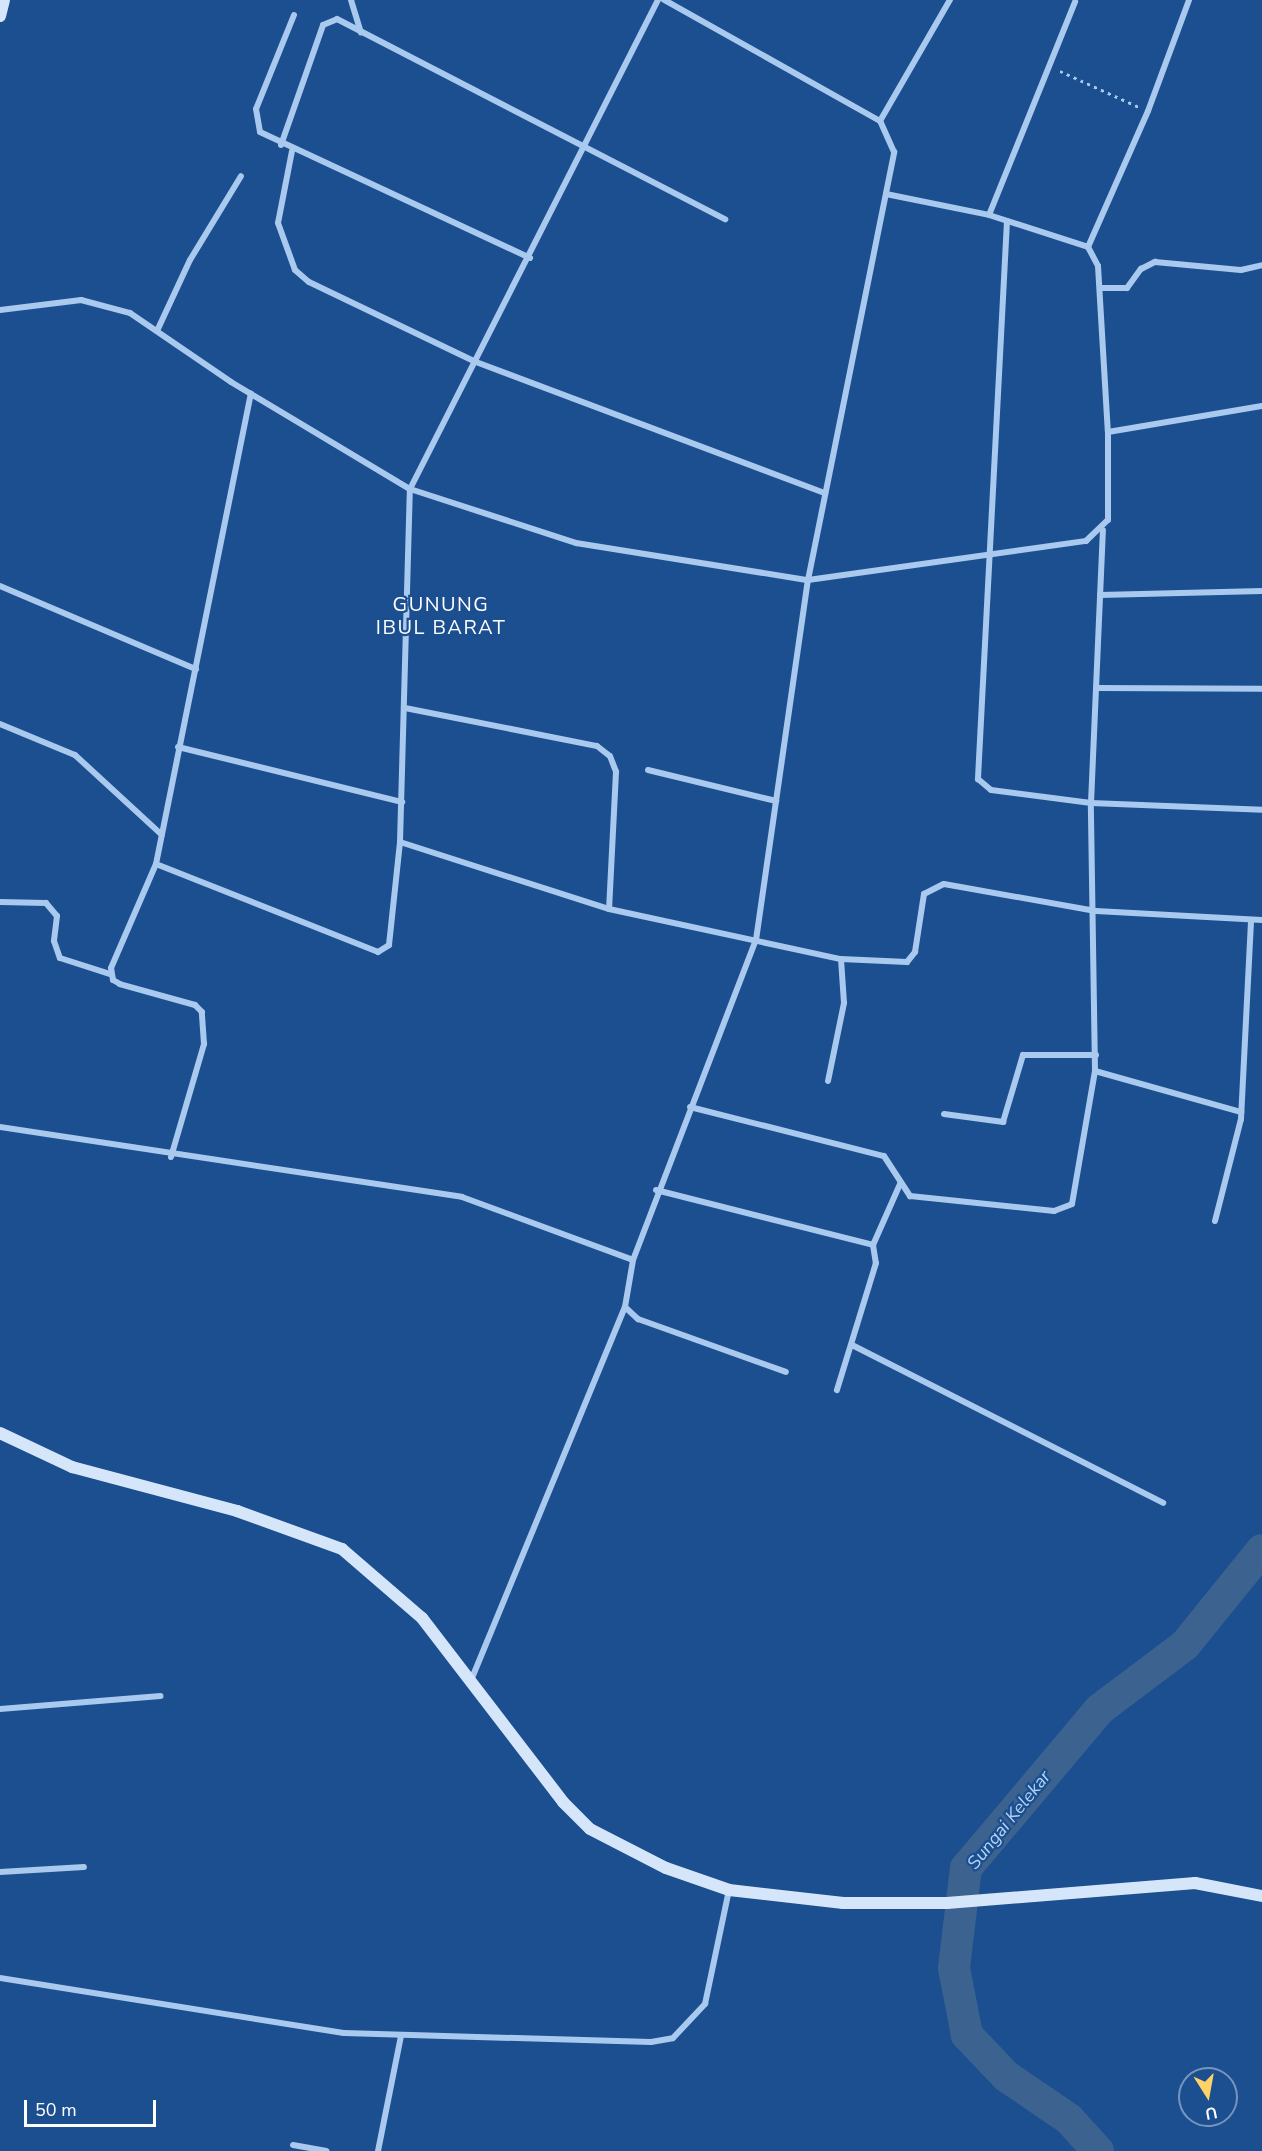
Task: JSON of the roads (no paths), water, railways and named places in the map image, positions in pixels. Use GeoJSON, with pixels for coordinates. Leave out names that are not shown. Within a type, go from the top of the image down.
{"type":"FeatureCollection","features":[{"type":"Feature","properties":{"kind":"street"},"geometry":{"type":"LineString","coordinates":[[0,16],[4,0]]}},
{"type":"Feature","properties":{"kind":"street"},"geometry":{"type":"LineString","coordinates":[[351,0],[361,33]]}},
{"type":"Feature","properties":{"kind":"street"},"geometry":{"type":"LineString","coordinates":[[156,864],[378,952],[391,939],[402,802],[410,489],[586,148],[658,0]]}},
{"type":"Feature","properties":{"kind":"street"},"geometry":{"type":"LineString","coordinates":[[472,1678],[625,1307],[633,1260],[657,1190],[756,940],[808,580],[894,152],[880,121],[664,0]]}},
{"type":"Feature","properties":{"kind":"street"},"geometry":{"type":"LineString","coordinates":[[880,121],[950,0]]}},
{"type":"Feature","properties":{"kind":"street"},"geometry":{"type":"LineString","coordinates":[[1088,247],[1148,111],[1189,0]]}},
{"type":"Feature","properties":{"kind":"street"},"geometry":{"type":"LineString","coordinates":[[989,215],[1075,2]]}},
{"type":"Feature","properties":{"kind":"street"},"geometry":{"type":"LineString","coordinates":[[294,15],[254,117],[260,132],[292,151],[530,258]]}},
{"type":"Feature","properties":{"kind":"street"},"geometry":{"type":"LineString","coordinates":[[281,145],[322,26],[337,19],[725,219]]}},
{"type":"Feature","properties":{"kind":"street"},"geometry":{"type":"LineString","coordinates":[[292,151],[278,223],[295,270],[319,288],[476,362],[825,493]]}},
{"type":"Feature","properties":{"kind":"street"},"geometry":{"type":"LineString","coordinates":[[157,331],[190,260],[241,176]]}},
{"type":"Feature","properties":{"kind":"street"},"geometry":{"type":"LineString","coordinates":[[690,1107],[884,1156],[894,1166],[900,1184],[910,1196],[1065,1209],[1077,1196],[1096,1055],[1096,911],[1091,803],[1102,530],[1107,520],[1108,432],[1098,266],[1088,247],[989,215],[886,194]]}},
{"type":"Feature","properties":{"kind":"street"},"geometry":{"type":"LineString","coordinates":[[1007,221],[978,779],[991,790],[1091,803],[1262,810]]}},
{"type":"Feature","properties":{"kind":"street"},"geometry":{"type":"LineString","coordinates":[[1100,288],[1127,288],[1141,269],[1155,262],[1241,270],[1262,265]]}},
{"type":"Feature","properties":{"kind":"street"},"geometry":{"type":"LineString","coordinates":[[0,310],[104,303],[157,331],[251,393],[410,489],[576,543],[808,580],[1086,541],[1102,530]]}},
{"type":"Feature","properties":{"kind":"street"},"geometry":{"type":"LineString","coordinates":[[110,974],[156,864],[251,393]]}},
{"type":"Feature","properties":{"kind":"street"},"geometry":{"type":"LineString","coordinates":[[1108,432],[1262,406]]}},
{"type":"Feature","properties":{"kind":"street"},"geometry":{"type":"LineString","coordinates":[[0,586],[196,669]]}},
{"type":"Feature","properties":{"kind":"street"},"geometry":{"type":"LineString","coordinates":[[1100,595],[1262,591]]}},
{"type":"Feature","properties":{"kind":"street"},"geometry":{"type":"LineString","coordinates":[[1096,688],[1262,689]]}},
{"type":"Feature","properties":{"kind":"street"},"geometry":{"type":"LineString","coordinates":[[405,708],[597,746],[610,756],[616,772],[609,909]]}},
{"type":"Feature","properties":{"kind":"street"},"geometry":{"type":"LineString","coordinates":[[0,724],[75,754],[162,835]]}},
{"type":"Feature","properties":{"kind":"street"},"geometry":{"type":"LineString","coordinates":[[178,747],[402,802]]}},
{"type":"Feature","properties":{"kind":"street"},"geometry":{"type":"LineString","coordinates":[[648,770],[776,801]]}},
{"type":"Feature","properties":{"kind":"street"},"geometry":{"type":"LineString","coordinates":[[400,842],[609,909],[842,959],[900,964],[913,958],[924,894],[936,885],[1096,911],[1262,920]]}},
{"type":"Feature","properties":{"kind":"street"},"geometry":{"type":"LineString","coordinates":[[0,902],[46,903],[57,916],[54,941],[60,958],[110,974],[120,984],[202,1012],[204,1044],[171,1157]]}},
{"type":"Feature","properties":{"kind":"street"},"geometry":{"type":"LineString","coordinates":[[1215,1221],[1241,1112],[1251,920]]}},
{"type":"Feature","properties":{"kind":"street"},"geometry":{"type":"LineString","coordinates":[[828,1080],[844,1003],[842,959]]}},
{"type":"Feature","properties":{"kind":"street"},"geometry":{"type":"LineString","coordinates":[[944,1114],[1003,1122],[1023,1055],[1096,1055]]}},
{"type":"Feature","properties":{"kind":"street"},"geometry":{"type":"LineString","coordinates":[[1095,1071],[1241,1112]]}},
{"type":"Feature","properties":{"kind":"street"},"geometry":{"type":"LineString","coordinates":[[0,1127],[171,1157],[462,1197],[633,1260]]}},
{"type":"Feature","properties":{"kind":"street"},"geometry":{"type":"LineString","coordinates":[[837,1390],[876,1263],[873,1245],[900,1184]]}},
{"type":"Feature","properties":{"kind":"street"},"geometry":{"type":"LineString","coordinates":[[657,1190],[873,1245]]}},
{"type":"Feature","properties":{"kind":"street"},"geometry":{"type":"LineString","coordinates":[[625,1307],[638,1318],[786,1372]]}},
{"type":"Feature","properties":{"kind":"street"},"geometry":{"type":"LineString","coordinates":[[852,1345],[1163,1503]]}},
{"type":"Feature","properties":{"kind":"street"},"geometry":{"type":"LineString","coordinates":[[0,1433],[72,1467],[237,1511],[342,1549],[422,1618],[472,1678],[563,1802],[590,1829],[666,1868],[729,1890],[843,1903],[947,1903],[1195,1883],[1261,1893]]}},
{"type":"Feature","properties":{"kind":"street"},"geometry":{"type":"LineString","coordinates":[[0,1709],[160,1696]]}},
{"type":"Feature","properties":{"kind":"street"},"geometry":{"type":"LineString","coordinates":[[0,1872],[84,1867]]}},
{"type":"Feature","properties":{"kind":"street"},"geometry":{"type":"LineString","coordinates":[[0,1978],[297,2028],[400,2037],[628,2042],[673,2038],[705,2004],[729,1890]]}},
{"type":"Feature","properties":{"kind":"street"},"geometry":{"type":"LineString","coordinates":[[378,2151],[400,2037]]}},
{"type":"Feature","properties":{"kind":"street"},"geometry":{"type":"LineString","coordinates":[[293,2145],[326,2151]]}},
{"type":"Feature","properties":{"kind":"waterway","name":"Sungai Kelekar"},"geometry":{"type":"LineString","coordinates":[[1098,2151],[1069,2119],[1006,2076],[967,2035],[954,1968],[966,1868],[1100,1709],[1185,1645],[1262,1550]]}},
{"type":"Feature","properties":{"kind":"district","name":"GUNUNG IBUL BARAT"},"geometry":{"type":"Point","coordinates":[441,616]}}]}
